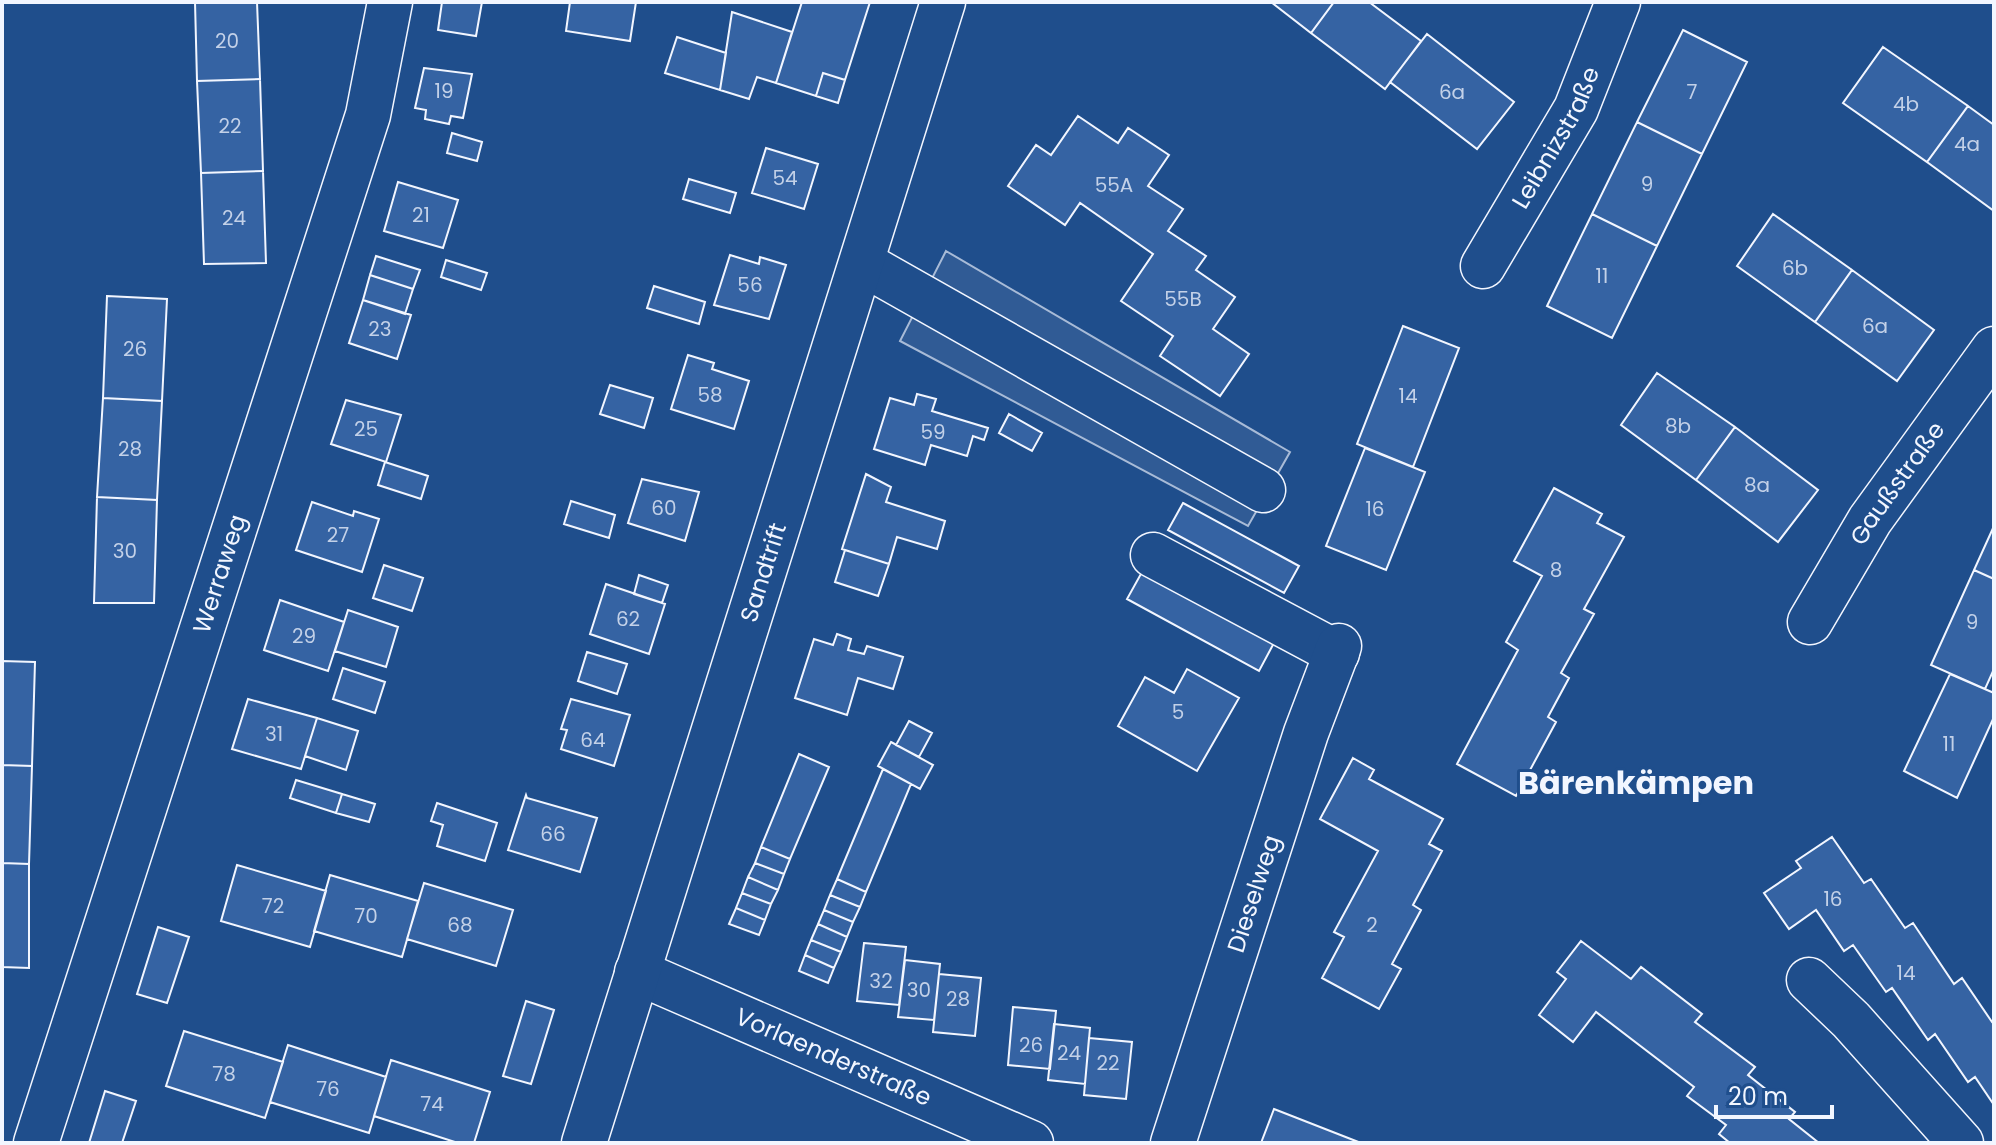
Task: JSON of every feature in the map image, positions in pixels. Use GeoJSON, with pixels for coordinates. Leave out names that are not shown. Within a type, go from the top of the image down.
{"type":"FeatureCollection","features":[{"type":"Feature","properties":{"kind":"street","name":"Werraweg"},"geometry":{"type":"LineString","coordinates":[[36,1143],[368,115],[390,2]]}},
{"type":"Feature","properties":{"kind":"street","name":"Sandtrift"},"geometry":{"type":"LineString","coordinates":[[584,1143],[943,2]]}},
{"type":"Feature","properties":{"kind":"street","name":"Leibnizstraße"},"geometry":{"type":"LineString","coordinates":[[1483,266],[1576,109],[1618,2]]}},
{"type":"Feature","properties":{"kind":"street"},"geometry":{"type":"LineString","coordinates":[[862,263],[1263,490]]}},
{"type":"Feature","properties":{"kind":"street","name":"Gaußstraße"},"geometry":{"type":"LineString","coordinates":[[1810,622],[1870,520],[1994,349]]}},
{"type":"Feature","properties":{"kind":"street","name":"Dieselweg"},"geometry":{"type":"LineString","coordinates":[[1153,555],[1338,650],[1306,733],[1173,1143]]}},
{"type":"Feature","properties":{"kind":"street","name":"Vorlaenderstraße"},"geometry":{"type":"LineString","coordinates":[[637,972],[1031,1143]]}},
{"type":"Feature","properties":{"kind":"street"},"geometry":{"type":"LineString","coordinates":[[1809,980],[1851,1020],[1961,1143]]}},
{"type":"Feature","properties":{"kind":"shaded area"},"geometry":{"type":"Polygon","coordinates":[[[946,251],[1290,452],[1248,526],[900,341],[946,251]]]}},
{"type":"Feature","properties":{"kind":"building"},"geometry":{"type":"Polygon","coordinates":[[[195,2],[257,2],[260,79],[197,81],[195,2]]]}},
{"type":"Feature","properties":{"kind":"building"},"geometry":{"type":"Polygon","coordinates":[[[442,2],[482,2],[476,36],[438,30],[442,2]]]}},
{"type":"Feature","properties":{"kind":"building"},"geometry":{"type":"Polygon","coordinates":[[[570,2],[636,2],[630,41],[566,31],[570,2]]]}},
{"type":"Feature","properties":{"kind":"building"},"geometry":{"type":"Polygon","coordinates":[[[802,2],[870,2],[845,80],[823,73],[816,96],[776,83],[802,2]]]}},
{"type":"Feature","properties":{"kind":"building"},"geometry":{"type":"Polygon","coordinates":[[[1271,2],[1334,2],[1311,33],[1271,2]]]}},
{"type":"Feature","properties":{"kind":"building"},"geometry":{"type":"Polygon","coordinates":[[[1334,2],[1369,2],[1421,41],[1385,89],[1311,33],[1334,2]]]}},
{"type":"Feature","properties":{"kind":"building"},"geometry":{"type":"Polygon","coordinates":[[[732,12],[792,32],[776,83],[757,77],[749,99],[720,90],[732,12]]]}},
{"type":"Feature","properties":{"kind":"building"},"geometry":{"type":"Polygon","coordinates":[[[1683,30],[1747,62],[1702,154],[1637,122],[1683,30]]]}},
{"type":"Feature","properties":{"kind":"building"},"geometry":{"type":"Polygon","coordinates":[[[1427,34],[1514,102],[1477,149],[1390,82],[1427,34]]]}},
{"type":"Feature","properties":{"kind":"building"},"geometry":{"type":"Polygon","coordinates":[[[677,37],[726,53],[720,90],[665,73],[677,37]]]}},
{"type":"Feature","properties":{"kind":"building"},"geometry":{"type":"Polygon","coordinates":[[[1883,47],[1968,106],[1927,162],[1843,103],[1883,47]]]}},
{"type":"Feature","properties":{"kind":"building"},"geometry":{"type":"Polygon","coordinates":[[[424,68],[472,74],[463,118],[451,116],[449,124],[425,119],[426,110],[415,108],[424,68]]]}},
{"type":"Feature","properties":{"kind":"building"},"geometry":{"type":"Polygon","coordinates":[[[823,73],[845,80],[838,103],[816,96],[823,73]]]}},
{"type":"Feature","properties":{"kind":"building"},"geometry":{"type":"Polygon","coordinates":[[[260,79],[263,171],[201,173],[197,81],[260,79]]]}},
{"type":"Feature","properties":{"kind":"building"},"geometry":{"type":"Polygon","coordinates":[[[1968,106],[1994,125],[1994,211],[1927,162],[1968,106]]]}},
{"type":"Feature","properties":{"kind":"building"},"geometry":{"type":"Polygon","coordinates":[[[1078,116],[1118,143],[1128,128],[1169,155],[1148,186],[1183,209],[1168,231],[1206,256],[1196,270],[1235,297],[1213,329],[1249,354],[1220,396],[1160,356],[1173,336],[1121,301],[1153,254],[1080,203],[1065,225],[1008,186],[1036,145],[1051,155],[1078,116]]]}},
{"type":"Feature","properties":{"kind":"building"},"geometry":{"type":"Polygon","coordinates":[[[1637,122],[1702,154],[1657,246],[1592,214],[1637,122]]]}},
{"type":"Feature","properties":{"kind":"building"},"geometry":{"type":"Polygon","coordinates":[[[452,133],[482,142],[477,161],[447,153],[452,133]]]}},
{"type":"Feature","properties":{"kind":"building"},"geometry":{"type":"Polygon","coordinates":[[[766,148],[818,164],[804,209],[752,193],[766,148]]]}},
{"type":"Feature","properties":{"kind":"building"},"geometry":{"type":"Polygon","coordinates":[[[263,171],[266,263],[204,264],[201,173],[263,171]]]}},
{"type":"Feature","properties":{"kind":"building"},"geometry":{"type":"Polygon","coordinates":[[[689,179],[736,193],[730,213],[683,199],[689,179]]]}},
{"type":"Feature","properties":{"kind":"building"},"geometry":{"type":"Polygon","coordinates":[[[398,182],[458,200],[443,248],[384,231],[398,182]]]}},
{"type":"Feature","properties":{"kind":"building"},"geometry":{"type":"Polygon","coordinates":[[[1592,214],[1657,246],[1612,338],[1547,306],[1592,214]]]}},
{"type":"Feature","properties":{"kind":"building"},"geometry":{"type":"Polygon","coordinates":[[[1773,214],[1852,270],[1815,322],[1737,266],[1773,214]]]}},
{"type":"Feature","properties":{"kind":"building"},"geometry":{"type":"Polygon","coordinates":[[[730,255],[759,264],[760,257],[786,265],[769,319],[714,305],[730,255]]]}},
{"type":"Feature","properties":{"kind":"building"},"geometry":{"type":"Polygon","coordinates":[[[376,256],[420,270],[413,289],[370,275],[376,256]]]}},
{"type":"Feature","properties":{"kind":"building"},"geometry":{"type":"Polygon","coordinates":[[[446,260],[487,273],[481,290],[441,277],[446,260]]]}},
{"type":"Feature","properties":{"kind":"building"},"geometry":{"type":"Polygon","coordinates":[[[1852,270],[1934,330],[1897,381],[1815,322],[1852,270]]]}},
{"type":"Feature","properties":{"kind":"building"},"geometry":{"type":"Polygon","coordinates":[[[370,275],[413,289],[405,314],[363,300],[370,275]]]}},
{"type":"Feature","properties":{"kind":"building"},"geometry":{"type":"Polygon","coordinates":[[[654,286],[705,302],[699,324],[647,308],[654,286]]]}},
{"type":"Feature","properties":{"kind":"building"},"geometry":{"type":"Polygon","coordinates":[[[107,296],[167,299],[162,401],[103,398],[107,296]]]}},
{"type":"Feature","properties":{"kind":"building"},"geometry":{"type":"Polygon","coordinates":[[[363,300],[411,315],[397,359],[349,343],[363,300]]]}},
{"type":"Feature","properties":{"kind":"building"},"geometry":{"type":"Polygon","coordinates":[[[1403,326],[1459,348],[1413,467],[1357,444],[1403,326]]]}},
{"type":"Feature","properties":{"kind":"building"},"geometry":{"type":"Polygon","coordinates":[[[688,355],[714,363],[712,369],[749,381],[734,429],[671,409],[688,355]]]}},
{"type":"Feature","properties":{"kind":"building"},"geometry":{"type":"Polygon","coordinates":[[[1657,373],[1735,427],[1696,480],[1621,425],[1657,373]]]}},
{"type":"Feature","properties":{"kind":"building"},"geometry":{"type":"Polygon","coordinates":[[[610,385],[653,398],[644,428],[600,414],[610,385]]]}},
{"type":"Feature","properties":{"kind":"building"},"geometry":{"type":"Polygon","coordinates":[[[917,394],[936,399],[932,411],[988,428],[984,440],[973,436],[967,456],[931,445],[925,465],[874,449],[890,398],[914,405],[917,394]]]}},
{"type":"Feature","properties":{"kind":"building"},"geometry":{"type":"Polygon","coordinates":[[[103,398],[162,401],[157,500],[97,497],[103,398]]]}},
{"type":"Feature","properties":{"kind":"building"},"geometry":{"type":"Polygon","coordinates":[[[346,400],[401,415],[386,462],[331,444],[346,400]]]}},
{"type":"Feature","properties":{"kind":"building"},"geometry":{"type":"Polygon","coordinates":[[[1009,414],[1042,433],[1032,451],[999,433],[1009,414]]]}},
{"type":"Feature","properties":{"kind":"building"},"geometry":{"type":"Polygon","coordinates":[[[1735,427],[1818,490],[1778,542],[1696,480],[1735,427]]]}},
{"type":"Feature","properties":{"kind":"building"},"geometry":{"type":"Polygon","coordinates":[[[1365,448],[1425,472],[1386,570],[1326,546],[1365,448]]]}},
{"type":"Feature","properties":{"kind":"building"},"geometry":{"type":"Polygon","coordinates":[[[385,462],[428,476],[421,499],[378,485],[385,462]]]}},
{"type":"Feature","properties":{"kind":"building"},"geometry":{"type":"Polygon","coordinates":[[[866,474],[891,487],[886,502],[945,521],[937,549],[897,537],[889,564],[842,549],[866,474]]]}},
{"type":"Feature","properties":{"kind":"building"},"geometry":{"type":"Polygon","coordinates":[[[642,479],[699,492],[685,541],[628,523],[642,479]]]}},
{"type":"Feature","properties":{"kind":"building"},"geometry":{"type":"Polygon","coordinates":[[[1554,488],[1602,514],[1597,523],[1624,537],[1584,609],[1594,614],[1561,673],[1569,678],[1548,717],[1556,722],[1516,796],[1457,764],[1518,650],[1506,642],[1542,576],[1514,561],[1554,488]]]}},
{"type":"Feature","properties":{"kind":"building"},"geometry":{"type":"Polygon","coordinates":[[[97,497],[157,500],[154,603],[94,603],[97,497]]]}},
{"type":"Feature","properties":{"kind":"building"},"geometry":{"type":"Polygon","coordinates":[[[571,501],[615,515],[609,538],[564,524],[571,501]]]}},
{"type":"Feature","properties":{"kind":"building"},"geometry":{"type":"Polygon","coordinates":[[[312,502],[353,516],[354,511],[379,519],[362,572],[296,550],[312,502]]]}},
{"type":"Feature","properties":{"kind":"building"},"geometry":{"type":"Polygon","coordinates":[[[1183,503],[1299,566],[1284,593],[1168,530],[1183,503]]]}},
{"type":"Feature","properties":{"kind":"building"},"geometry":{"type":"Polygon","coordinates":[[[1994,526],[1994,579],[1974,570],[1994,526]]]}},
{"type":"Feature","properties":{"kind":"building"},"geometry":{"type":"Polygon","coordinates":[[[845,550],[889,564],[878,596],[835,582],[845,550]]]}},
{"type":"Feature","properties":{"kind":"building"},"geometry":{"type":"Polygon","coordinates":[[[384,565],[423,578],[412,611],[373,598],[384,565]]]}},
{"type":"Feature","properties":{"kind":"building"},"geometry":{"type":"Polygon","coordinates":[[[1974,570],[1994,579],[1994,669],[1985,689],[1931,665],[1974,570]]]}},
{"type":"Feature","properties":{"kind":"building"},"geometry":{"type":"Polygon","coordinates":[[[1142,572],[1274,643],[1259,671],[1127,599],[1142,572]]]}},
{"type":"Feature","properties":{"kind":"building"},"geometry":{"type":"Polygon","coordinates":[[[639,575],[668,585],[662,603],[634,594],[639,575]]]}},
{"type":"Feature","properties":{"kind":"building"},"geometry":{"type":"Polygon","coordinates":[[[606,584],[665,604],[649,654],[590,634],[606,584]]]}},
{"type":"Feature","properties":{"kind":"building"},"geometry":{"type":"Polygon","coordinates":[[[280,600],[344,622],[328,671],[264,650],[280,600]]]}},
{"type":"Feature","properties":{"kind":"building"},"geometry":{"type":"Polygon","coordinates":[[[348,610],[398,627],[386,667],[335,651],[348,610]]]}},
{"type":"Feature","properties":{"kind":"building"},"geometry":{"type":"Polygon","coordinates":[[[837,634],[851,639],[848,650],[864,654],[867,646],[903,657],[893,689],[858,678],[847,715],[795,698],[814,639],[833,645],[837,634]]]}},
{"type":"Feature","properties":{"kind":"building"},"geometry":{"type":"Polygon","coordinates":[[[587,652],[627,664],[617,694],[578,681],[587,652]]]}},
{"type":"Feature","properties":{"kind":"building"},"geometry":{"type":"Polygon","coordinates":[[[2,661],[35,662],[32,766],[2,765],[2,661]]]}},
{"type":"Feature","properties":{"kind":"building"},"geometry":{"type":"Polygon","coordinates":[[[343,668],[385,682],[375,713],[333,699],[343,668]]]}},
{"type":"Feature","properties":{"kind":"building"},"geometry":{"type":"Polygon","coordinates":[[[1187,669],[1239,698],[1197,771],[1118,726],[1145,677],[1174,693],[1187,669]]]}},
{"type":"Feature","properties":{"kind":"building"},"geometry":{"type":"Polygon","coordinates":[[[1950,674],[1994,693],[1994,717],[1957,798],[1904,771],[1950,674]]]}},
{"type":"Feature","properties":{"kind":"building"},"geometry":{"type":"Polygon","coordinates":[[[248,699],[317,718],[301,769],[232,749],[248,699]]]}},
{"type":"Feature","properties":{"kind":"building"},"geometry":{"type":"Polygon","coordinates":[[[571,699],[630,715],[614,766],[561,749],[567,730],[561,729],[571,699]]]}},
{"type":"Feature","properties":{"kind":"building"},"geometry":{"type":"Polygon","coordinates":[[[317,718],[358,731],[346,770],[305,756],[317,718]]]}},
{"type":"Feature","properties":{"kind":"building"},"geometry":{"type":"Polygon","coordinates":[[[909,721],[932,733],[919,757],[896,745],[909,721]]]}},
{"type":"Feature","properties":{"kind":"building"},"geometry":{"type":"Polygon","coordinates":[[[891,742],[933,765],[920,789],[878,766],[891,742]]]}},
{"type":"Feature","properties":{"kind":"building"},"geometry":{"type":"Polygon","coordinates":[[[799,754],[829,767],[790,859],[761,847],[799,754]]]}},
{"type":"Feature","properties":{"kind":"building"},"geometry":{"type":"Polygon","coordinates":[[[1353,758],[1374,770],[1369,779],[1443,819],[1429,844],[1442,851],[1413,905],[1421,910],[1392,964],[1401,969],[1379,1009],[1322,978],[1344,937],[1334,932],[1378,851],[1320,819],[1353,758]]]}},
{"type":"Feature","properties":{"kind":"building"},"geometry":{"type":"Polygon","coordinates":[[[2,765],[32,766],[29,864],[2,863],[2,765]]]}},
{"type":"Feature","properties":{"kind":"building"},"geometry":{"type":"Polygon","coordinates":[[[883,769],[911,784],[866,892],[837,879],[883,769]]]}},
{"type":"Feature","properties":{"kind":"building"},"geometry":{"type":"Polygon","coordinates":[[[296,780],[342,794],[336,813],[290,798],[296,780]]]}},
{"type":"Feature","properties":{"kind":"building"},"geometry":{"type":"Polygon","coordinates":[[[342,794],[375,804],[369,822],[336,813],[342,794]]]}},
{"type":"Feature","properties":{"kind":"building"},"geometry":{"type":"Polygon","coordinates":[[[526,795],[527,798],[597,818],[580,872],[508,850],[526,795]]]}},
{"type":"Feature","properties":{"kind":"building"},"geometry":{"type":"Polygon","coordinates":[[[437,803],[497,823],[485,861],[437,846],[443,825],[431,821],[437,803]]]}},
{"type":"Feature","properties":{"kind":"building"},"geometry":{"type":"Polygon","coordinates":[[[1832,837],[1864,883],[1871,879],[1905,928],[1913,923],[1954,984],[1962,978],[1994,1021],[1994,1105],[1975,1077],[1968,1082],[1935,1034],[1928,1040],[1892,988],[1886,992],[1853,945],[1844,951],[1816,910],[1789,929],[1764,893],[1801,868],[1796,861],[1832,837]]]}},
{"type":"Feature","properties":{"kind":"building"},"geometry":{"type":"Polygon","coordinates":[[[761,847],[790,859],[784,874],[755,863],[761,847]]]}},
{"type":"Feature","properties":{"kind":"building"},"geometry":{"type":"Polygon","coordinates":[[[2,863],[29,864],[29,968],[2,967],[2,863]]]}},
{"type":"Feature","properties":{"kind":"building"},"geometry":{"type":"Polygon","coordinates":[[[755,863],[784,874],[778,890],[748,877],[755,863]]]}},
{"type":"Feature","properties":{"kind":"building"},"geometry":{"type":"Polygon","coordinates":[[[237,865],[326,891],[310,947],[221,921],[237,865]]]}},
{"type":"Feature","properties":{"kind":"building"},"geometry":{"type":"Polygon","coordinates":[[[330,875],[418,901],[402,957],[314,931],[330,875]]]}},
{"type":"Feature","properties":{"kind":"building"},"geometry":{"type":"Polygon","coordinates":[[[748,877],[778,890],[771,904],[742,893],[748,877]]]}},
{"type":"Feature","properties":{"kind":"building"},"geometry":{"type":"Polygon","coordinates":[[[837,879],[866,892],[860,907],[830,895],[837,879]]]}},
{"type":"Feature","properties":{"kind":"building"},"geometry":{"type":"Polygon","coordinates":[[[424,883],[513,910],[496,966],[407,939],[424,883]]]}},
{"type":"Feature","properties":{"kind":"building"},"geometry":{"type":"Polygon","coordinates":[[[742,893],[771,904],[765,920],[736,908],[742,893]]]}},
{"type":"Feature","properties":{"kind":"building"},"geometry":{"type":"Polygon","coordinates":[[[830,895],[860,907],[853,922],[824,910],[830,895]]]}},
{"type":"Feature","properties":{"kind":"building"},"geometry":{"type":"Polygon","coordinates":[[[736,908],[765,920],[759,935],[729,924],[736,908]]]}},
{"type":"Feature","properties":{"kind":"building"},"geometry":{"type":"Polygon","coordinates":[[[824,910],[853,922],[847,937],[818,924],[824,910]]]}},
{"type":"Feature","properties":{"kind":"building"},"geometry":{"type":"Polygon","coordinates":[[[818,924],[847,937],[841,952],[811,940],[818,924]]]}},
{"type":"Feature","properties":{"kind":"building"},"geometry":{"type":"Polygon","coordinates":[[[158,927],[189,937],[167,1003],[137,994],[158,927]]]}},
{"type":"Feature","properties":{"kind":"building"},"geometry":{"type":"Polygon","coordinates":[[[811,940],[841,952],[834,968],[805,955],[811,940]]]}},
{"type":"Feature","properties":{"kind":"building"},"geometry":{"type":"Polygon","coordinates":[[[1581,941],[1631,979],[1641,967],[1702,1014],[1695,1022],[1755,1067],[1748,1075],[1795,1112],[1789,1119],[1819,1143],[1730,1143],[1719,1134],[1726,1125],[1687,1096],[1694,1087],[1596,1012],[1573,1042],[1539,1015],[1566,979],[1557,972],[1581,941]]]}},
{"type":"Feature","properties":{"kind":"building"},"geometry":{"type":"Polygon","coordinates":[[[864,943],[906,947],[899,1005],[857,1001],[864,943]]]}},
{"type":"Feature","properties":{"kind":"building"},"geometry":{"type":"Polygon","coordinates":[[[805,955],[834,968],[828,983],[799,971],[805,955]]]}},
{"type":"Feature","properties":{"kind":"building"},"geometry":{"type":"Polygon","coordinates":[[[905,960],[940,964],[934,1020],[898,1017],[905,960]]]}},
{"type":"Feature","properties":{"kind":"building"},"geometry":{"type":"Polygon","coordinates":[[[939,974],[981,978],[975,1036],[933,1032],[939,974]]]}},
{"type":"Feature","properties":{"kind":"building"},"geometry":{"type":"Polygon","coordinates":[[[526,1001],[554,1010],[531,1084],[503,1076],[526,1001]]]}},
{"type":"Feature","properties":{"kind":"building"},"geometry":{"type":"Polygon","coordinates":[[[1013,1007],[1056,1011],[1050,1069],[1008,1065],[1013,1007]]]}},
{"type":"Feature","properties":{"kind":"building"},"geometry":{"type":"Polygon","coordinates":[[[1054,1024],[1090,1028],[1085,1084],[1048,1080],[1054,1024]]]}},
{"type":"Feature","properties":{"kind":"building"},"geometry":{"type":"Polygon","coordinates":[[[184,1031],[283,1062],[265,1118],[166,1086],[184,1031]]]}},
{"type":"Feature","properties":{"kind":"building"},"geometry":{"type":"Polygon","coordinates":[[[1089,1038],[1132,1042],[1126,1099],[1084,1095],[1089,1038]]]}},
{"type":"Feature","properties":{"kind":"building"},"geometry":{"type":"Polygon","coordinates":[[[288,1045],[386,1077],[369,1133],[270,1102],[288,1045]]]}},
{"type":"Feature","properties":{"kind":"building"},"geometry":{"type":"Polygon","coordinates":[[[391,1060],[490,1092],[474,1143],[458,1143],[374,1116],[391,1060]]]}},
{"type":"Feature","properties":{"kind":"building"},"geometry":{"type":"Polygon","coordinates":[[[105,1091],[136,1101],[122,1143],[89,1143],[105,1091]]]}},
{"type":"Feature","properties":{"kind":"building"},"geometry":{"type":"Polygon","coordinates":[[[1274,1109],[1361,1143],[1261,1143],[1274,1109]]]}},
{"type":"Feature","properties":{"kind":"district","name":"Bärenkämpen"},"geometry":{"type":"Point","coordinates":[1636,783]}}]}
